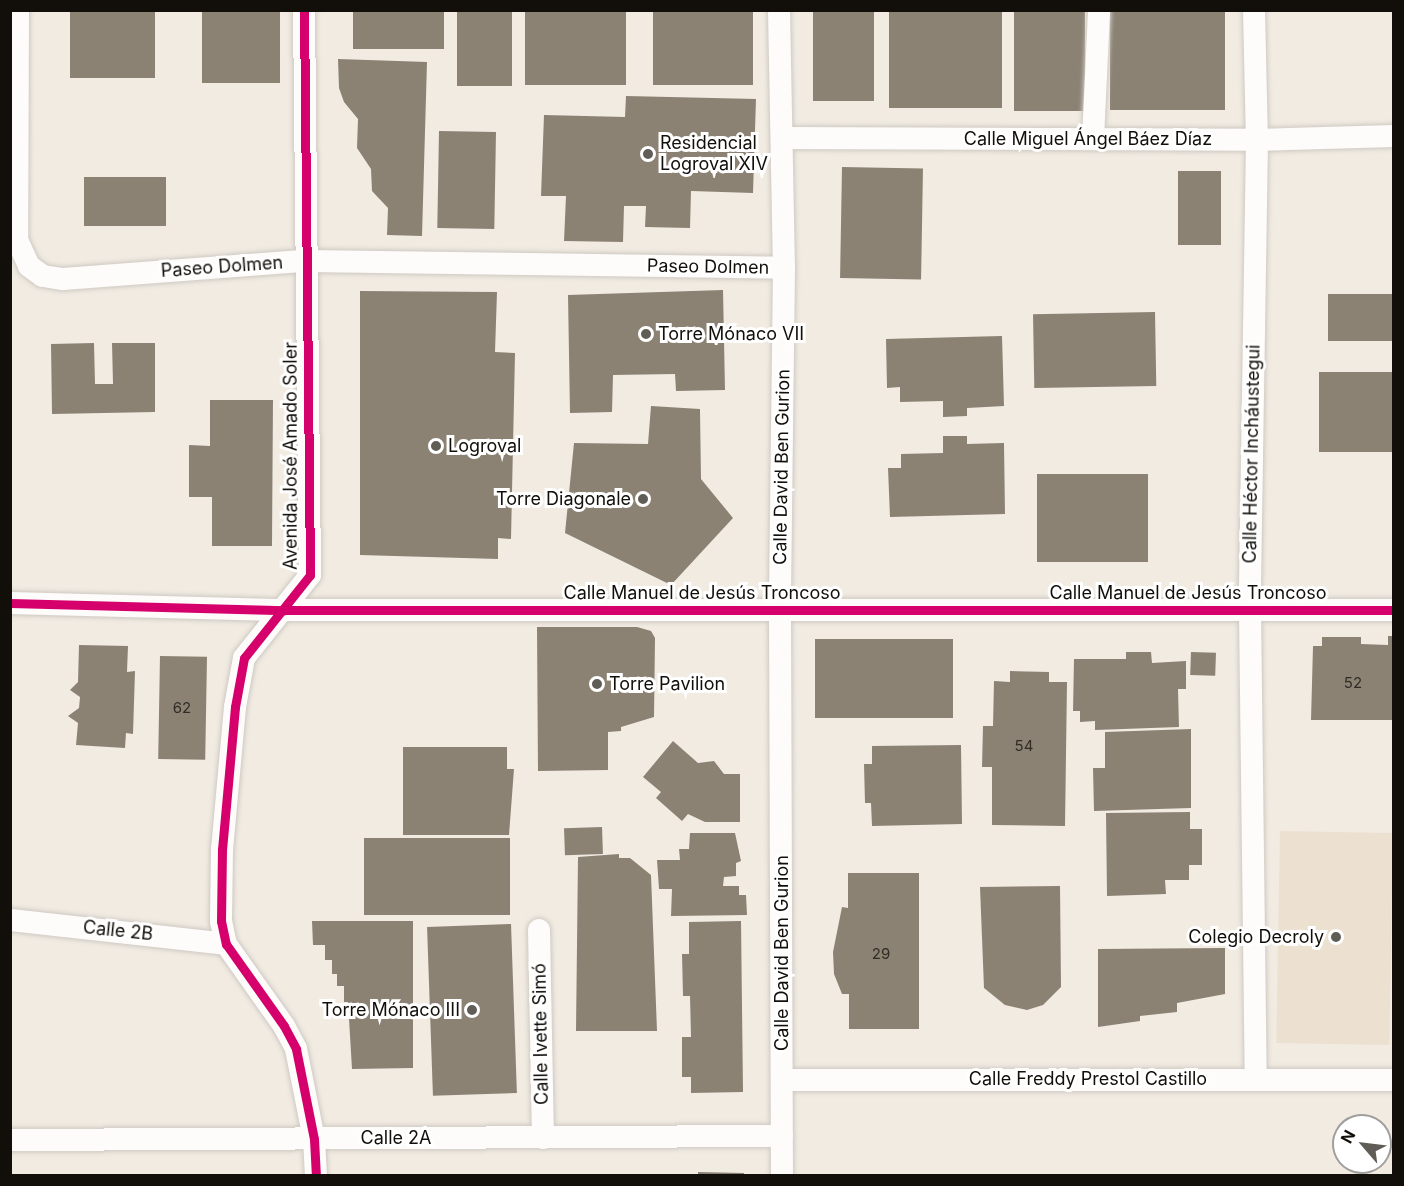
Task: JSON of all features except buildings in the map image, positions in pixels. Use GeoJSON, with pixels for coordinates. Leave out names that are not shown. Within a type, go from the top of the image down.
{"type":"FeatureCollection","features":[{"type":"Feature","properties":{"kind":"street","name":"Paseo Dolmen"},"geometry":{"type":"LineString","coordinates":[[18,10],[17,240],[20,264],[44,276],[63,279],[305,261],[784,268]]}},
{"type":"Feature","properties":{"kind":"street","name":"Avenida José Amado Soler"},"geometry":{"type":"LineString","coordinates":[[304,10],[310,575],[285,610],[248,650],[235,707],[222,849],[221,921],[226,944],[284,1026],[296,1049],[314,1139],[316,1176]]}},
{"type":"Feature","properties":{"kind":"street","name":"Calle David Ben Gurion"},"geometry":{"type":"LineString","coordinates":[[779,10],[784,268],[780,610],[782,1176]]}},
{"type":"Feature","properties":{"kind":"street"},"geometry":{"type":"LineString","coordinates":[[1093,139],[1099,10]]}},
{"type":"Feature","properties":{"kind":"street","name":"Calle Héctor Incháustegui"},"geometry":{"type":"LineString","coordinates":[[1254,10],[1257,140],[1250,610],[1256,1077]]}},
{"type":"Feature","properties":{"kind":"street","name":"Calle Miguel Ángel Báez Díaz"},"geometry":{"type":"LineString","coordinates":[[782,138],[1257,140],[1394,135]]}},
{"type":"Feature","properties":{"kind":"street","name":"Calle Manuel de Jesús Troncoso"},"geometry":{"type":"LineString","coordinates":[[10,603],[285,610],[1394,610]]}},
{"type":"Feature","properties":{"kind":"street","name":"Calle 2B"},"geometry":{"type":"LineString","coordinates":[[10,920],[226,944]]}},
{"type":"Feature","properties":{"kind":"street","name":"Calle Ivette Simó"},"geometry":{"type":"LineString","coordinates":[[539,930],[543,1138]]}},
{"type":"Feature","properties":{"kind":"street","name":"Calle Freddy Prestol Castillo"},"geometry":{"type":"LineString","coordinates":[[783,1080],[1256,1077],[1394,1080]]}},
{"type":"Feature","properties":{"kind":"street","name":"Calle 2A"},"geometry":{"type":"LineString","coordinates":[[10,1140],[782,1136]]}},
{"type":"Feature","properties":{"kind":"shaded area","name":"Colegio Decroly"},"geometry":{"type":"Polygon","coordinates":[[[1280,831],[1393,833],[1389,1045],[1276,1043],[1280,831]]]}},
{"type":"Feature","properties":{"kind":"cycle path"},"geometry":{"type":"LineString","coordinates":[[304,10],[310,575],[244,658],[235,707],[222,849],[221,921],[226,944],[284,1026],[296,1049],[314,1139],[316,1176]]}},
{"type":"Feature","properties":{"kind":"cycle path"},"geometry":{"type":"LineString","coordinates":[[10,603],[285,610],[1394,610]]}},
{"type":"Feature","properties":{"kind":"place","name":"Residencial Logroval XIV"},"geometry":{"type":"Point","coordinates":[648,154]}},
{"type":"Feature","properties":{"kind":"place","name":"Torre Mónaco VII"},"geometry":{"type":"Point","coordinates":[646,334]}},
{"type":"Feature","properties":{"kind":"place","name":"Logroval"},"geometry":{"type":"Point","coordinates":[436,446]}},
{"type":"Feature","properties":{"kind":"place","name":"Torre Diagonale"},"geometry":{"type":"Point","coordinates":[643,499]}},
{"type":"Feature","properties":{"kind":"place","name":"Torre Pavilion"},"geometry":{"type":"Point","coordinates":[597,684]}},
{"type":"Feature","properties":{"kind":"place","name":"Colegio Decroly"},"geometry":{"type":"Point","coordinates":[1336,937]}},
{"type":"Feature","properties":{"kind":"place","name":"Torre Mónaco III"},"geometry":{"type":"Point","coordinates":[472,1010]}}]}
